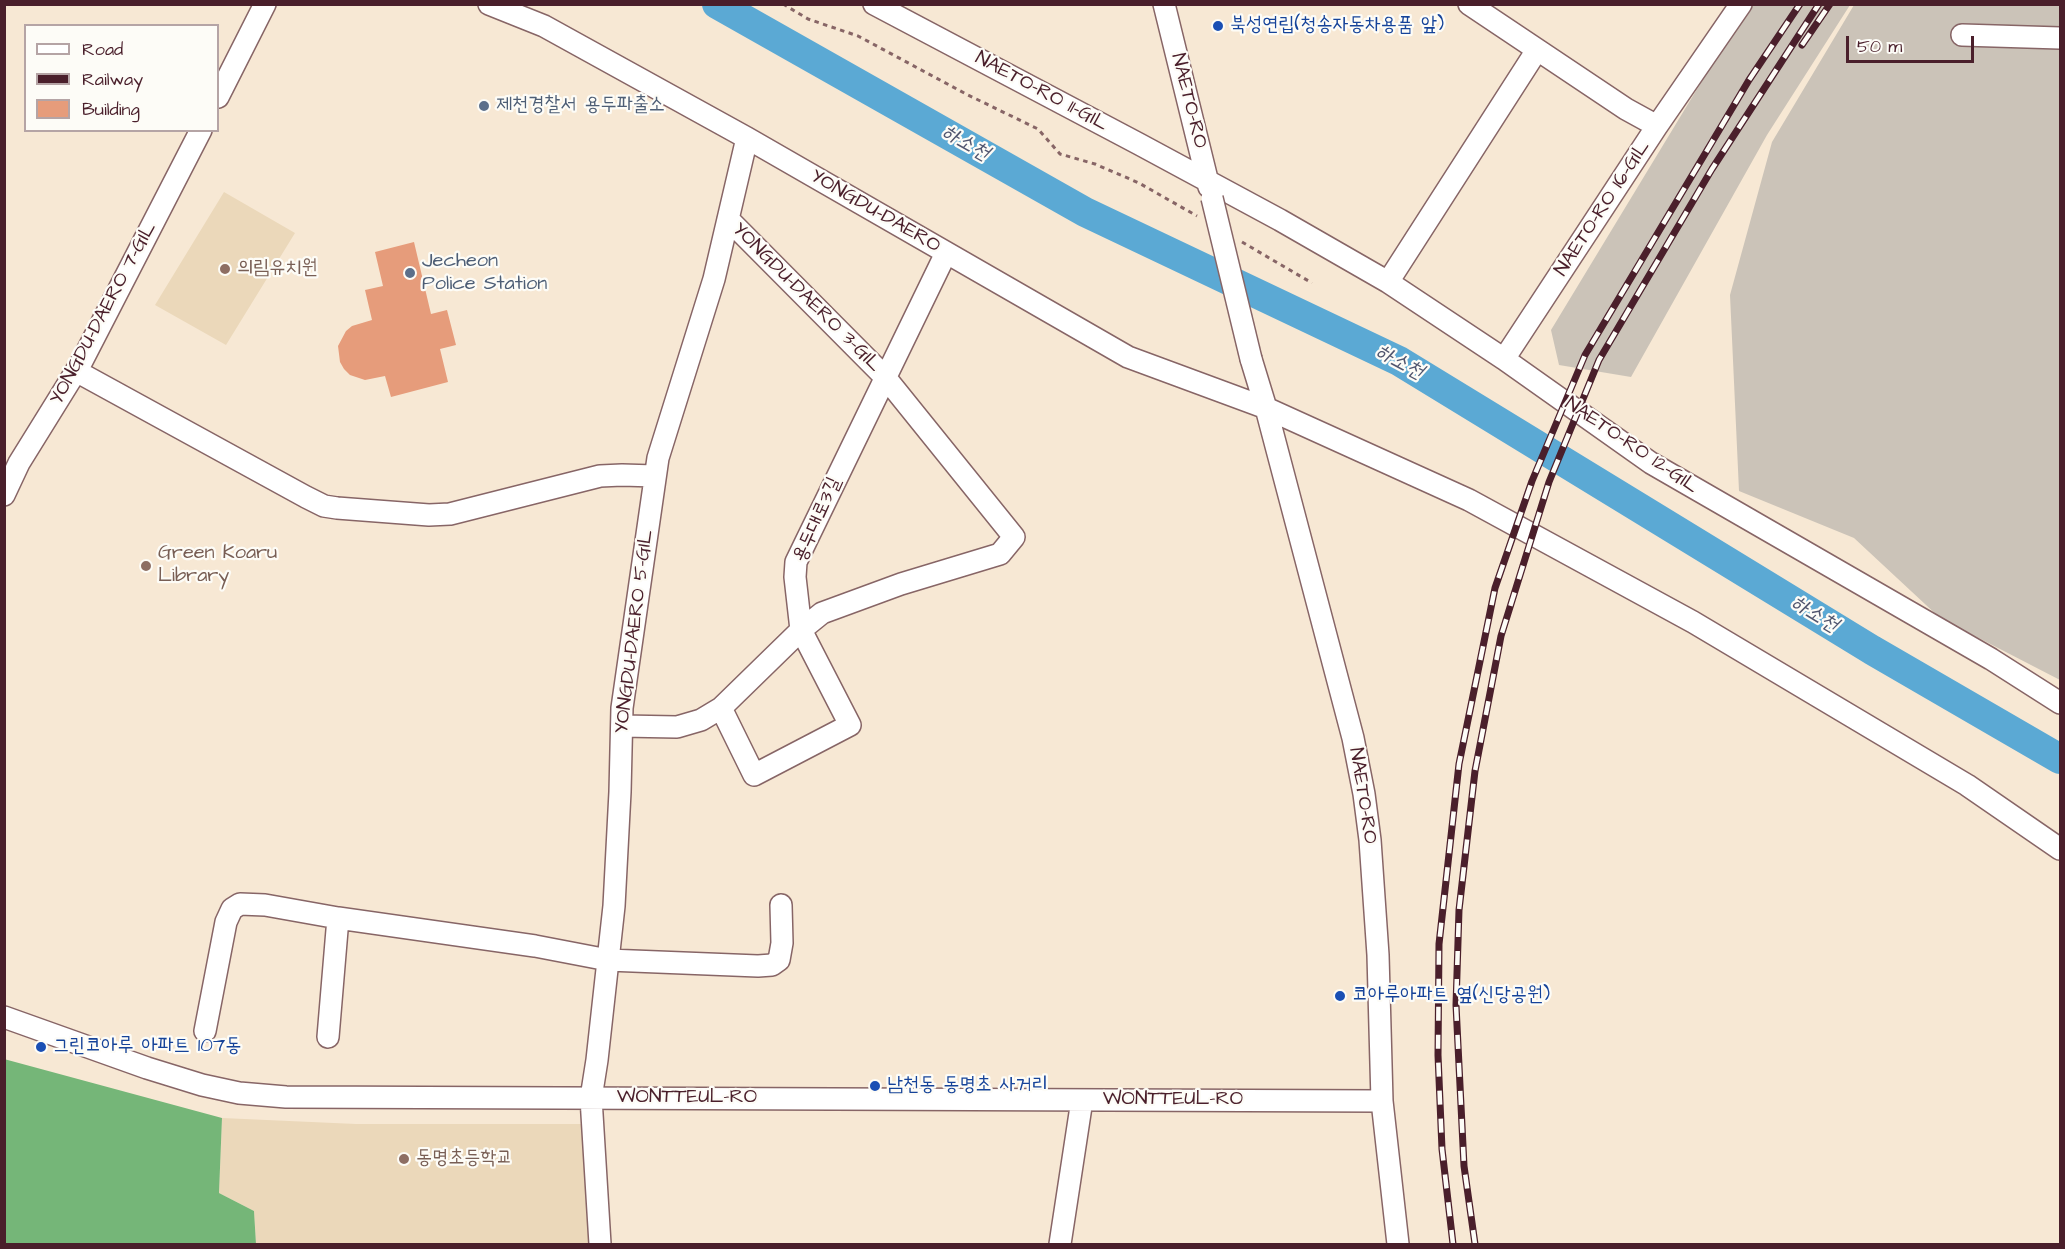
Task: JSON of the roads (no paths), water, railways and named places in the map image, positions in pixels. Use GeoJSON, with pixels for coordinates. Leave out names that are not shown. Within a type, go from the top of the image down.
{"type":"FeatureCollection","features":[{"type":"Feature","properties":{"kind":"street"},"geometry":{"type":"LineString","coordinates":[[219,96],[265,4]]}},
{"type":"Feature","properties":{"kind":"street","name":"YONGDU-DAERO"},"geometry":{"type":"LineString","coordinates":[[489,4],[544,26],[747,138],[1128,357],[1266,408],[1469,500],[1693,622],[1967,785],[2061,849]]}},
{"type":"Feature","properties":{"kind":"street","name":"NAETO-RO 11-GIL"},"geometry":{"type":"LineString","coordinates":[[874,4],[1209,189]]}},
{"type":"Feature","properties":{"kind":"street","name":"NAETO-RO"},"geometry":{"type":"LineString","coordinates":[[1164,4],[1251,359],[1353,738],[1364,794],[1370,840],[1378,955],[1382,1101],[1398,1245]]}},
{"type":"Feature","properties":{"kind":"street"},"geometry":{"type":"LineString","coordinates":[[1657,126],[1741,4]]}},
{"type":"Feature","properties":{"kind":"street","name":"NAETO-RO 16-GIL"},"geometry":{"type":"LineString","coordinates":[[1472,5],[1626,109],[1657,126],[1504,359]]}},
{"type":"Feature","properties":{"kind":"street"},"geometry":{"type":"LineString","coordinates":[[1962,35],[2061,38]]}},
{"type":"Feature","properties":{"kind":"street"},"geometry":{"type":"LineString","coordinates":[[1388,282],[1537,50]]}},
{"type":"Feature","properties":{"kind":"street","name":"YONGDU-DAERO 7-GIL"},"geometry":{"type":"LineString","coordinates":[[4,495],[12,463],[76,371],[200,132]]}},
{"type":"Feature","properties":{"kind":"street","name":"YONGDU-DAERO 5-GIL"},"geometry":{"type":"LineString","coordinates":[[600,1245],[591,1098],[614,906],[622,708],[658,458],[714,279],[747,138]]}},
{"type":"Feature","properties":{"kind":"street","name":"NAETO-RO 12-GIL"},"geometry":{"type":"LineString","coordinates":[[1209,189],[1388,282],[1504,359],[1651,463],[1991,659],[2061,704]]}},
{"type":"Feature","properties":{"kind":"street","name":"YONGDU-DAERO 3-GIL"},"geometry":{"type":"LineString","coordinates":[[728,219],[885,377],[1014,537],[1000,554],[901,584],[822,613],[801,630]]}},
{"type":"Feature","properties":{"kind":"street","name":"용두대로3길"},"geometry":{"type":"LineString","coordinates":[[721,708],[754,775],[850,725],[801,630],[795,577],[796,562],[946,253]]}},
{"type":"Feature","properties":{"kind":"street"},"geometry":{"type":"LineString","coordinates":[[76,371],[324,506],[429,515],[450,514],[600,476],[655,476]]}},
{"type":"Feature","properties":{"kind":"street"},"geometry":{"type":"LineString","coordinates":[[622,726],[677,727],[702,720],[721,708],[801,630]]}},
{"type":"Feature","properties":{"kind":"street"},"geometry":{"type":"LineString","coordinates":[[205,1031],[226,922],[232,909],[240,904],[266,905],[338,918],[450,933],[608,960],[758,966],[772,965],[779,960],[782,943],[781,905]]}},
{"type":"Feature","properties":{"kind":"street"},"geometry":{"type":"LineString","coordinates":[[328,1037],[338,918]]}},
{"type":"Feature","properties":{"kind":"street","name":"WONTTEUL-RO"},"geometry":{"type":"LineString","coordinates":[[4,1017],[147,1068],[202,1085],[239,1093],[323,1098],[1382,1101]]}},
{"type":"Feature","properties":{"kind":"street"},"geometry":{"type":"LineString","coordinates":[[1060,1245],[1082,1100]]}},
{"type":"Feature","properties":{"kind":"waterway","name":"하소천"},"geometry":{"type":"LineString","coordinates":[[717,4],[1085,212],[1399,361],[1872,650],[2060,759]]}},
{"type":"Feature","properties":{"kind":"railway"},"geometry":{"type":"LineString","coordinates":[[1453,1244],[1442,1149],[1438,1055],[1439,944],[1459,764],[1495,588],[1532,481],[1585,355],[1749,80],[1800,4]]}},
{"type":"Feature","properties":{"kind":"railway"},"geometry":{"type":"LineString","coordinates":[[1475,1244],[1464,1166],[1456,1005],[1459,910],[1475,771],[1501,636],[1549,482],[1599,360],[1712,169],[1819,4]]}},
{"type":"Feature","properties":{"kind":"railway"},"geometry":{"type":"LineString","coordinates":[[1802,45],[1830,4]]}},
{"type":"Feature","properties":{"kind":"place","name":"북성연립(청송자동차용품 앞)"},"geometry":{"type":"Point","coordinates":[1218,26]}},
{"type":"Feature","properties":{"kind":"place","name":"제천경찰서 용두파출소"},"geometry":{"type":"Point","coordinates":[484,106]}},
{"type":"Feature","properties":{"kind":"place","name":"의림유치원"},"geometry":{"type":"Point","coordinates":[225,269]}},
{"type":"Feature","properties":{"kind":"place","name":"Jecheon Police Station"},"geometry":{"type":"Point","coordinates":[410,273]}},
{"type":"Feature","properties":{"kind":"place","name":"Green Koaru Library"},"geometry":{"type":"Point","coordinates":[146,566]}},
{"type":"Feature","properties":{"kind":"place","name":"코아루아파트 옆(신당공원)"},"geometry":{"type":"Point","coordinates":[1340,996]}},
{"type":"Feature","properties":{"kind":"place","name":"그린코아루 아파트 107동"},"geometry":{"type":"Point","coordinates":[41,1047]}},
{"type":"Feature","properties":{"kind":"place","name":"남천동 동명초 사거리"},"geometry":{"type":"Point","coordinates":[875,1086]}},
{"type":"Feature","properties":{"kind":"place","name":"동명초등학교"},"geometry":{"type":"Point","coordinates":[404,1159]}}]}
